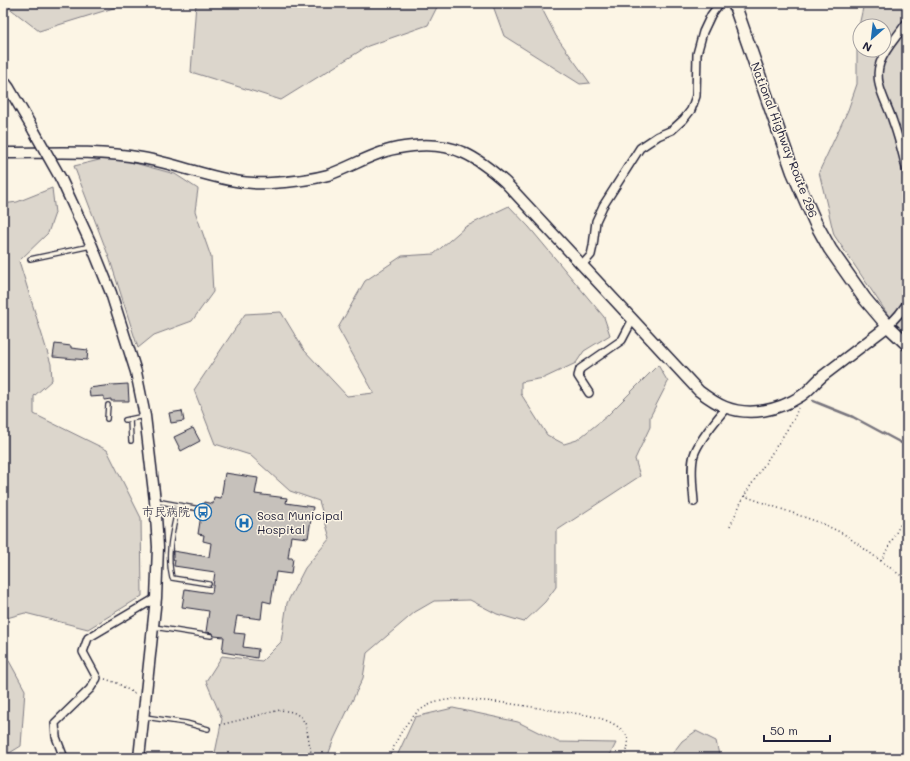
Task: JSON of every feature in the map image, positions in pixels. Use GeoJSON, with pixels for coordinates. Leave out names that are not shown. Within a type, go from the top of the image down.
{"type":"FeatureCollection","features":[{"type":"Feature","properties":{"kind":"highway","name":"National Highway Route 296"},"geometry":{"type":"LineString","coordinates":[[734,3],[782,142],[815,222],[830,250],[849,276],[888,326],[907,344]]}},
{"type":"Feature","properties":{"kind":"street"},"geometry":{"type":"LineString","coordinates":[[583,264],[591,255],[596,221],[603,206],[640,148],[672,130],[691,110],[696,96],[697,54],[703,32],[711,15],[720,3]]}},
{"type":"Feature","properties":{"kind":"street"},"geometry":{"type":"LineString","coordinates":[[907,22],[885,52],[880,64],[878,75],[880,90],[902,150],[907,172]]}},
{"type":"Feature","properties":{"kind":"street"},"geometry":{"type":"LineString","coordinates":[[3,80],[61,179],[92,246],[111,293],[122,327],[136,372],[145,416],[155,501],[158,547],[156,598],[138,758]]}},
{"type":"Feature","properties":{"kind":"street"},"geometry":{"type":"LineString","coordinates":[[3,153],[76,152],[139,157],[163,162],[215,177],[244,182],[270,183],[299,181],[328,174],[387,150],[405,146],[440,145],[456,150],[473,157],[488,167],[505,182],[583,264],[699,391],[726,408],[749,412],[763,411],[787,404],[803,395],[822,377],[888,326],[900,314],[907,303]]}},
{"type":"Feature","properties":{"kind":"street"},"geometry":{"type":"LineString","coordinates":[[589,393],[578,376],[580,369],[622,340],[634,319]]}},
{"type":"Feature","properties":{"kind":"street"},"geometry":{"type":"LineString","coordinates":[[694,502],[692,463],[694,454],[700,442],[726,408]]}},
{"type":"Feature","properties":{"kind":"street"},"geometry":{"type":"LineString","coordinates":[[64,758],[56,737],[55,723],[90,690],[97,678],[83,652],[88,638],[156,598]]}},
{"type":"Feature","properties":{"kind":"lane"},"geometry":{"type":"LineString","coordinates":[[30,258],[92,246]]}},
{"type":"Feature","properties":{"kind":"lane"},"geometry":{"type":"LineString","coordinates":[[107,419],[108,405]]}},
{"type":"Feature","properties":{"kind":"lane"},"geometry":{"type":"LineString","coordinates":[[125,420],[145,416]]}},
{"type":"Feature","properties":{"kind":"lane"},"geometry":{"type":"LineString","coordinates":[[130,419],[130,441]]}},
{"type":"Feature","properties":{"kind":"lane"},"geometry":{"type":"LineString","coordinates":[[155,501],[200,509]]}},
{"type":"Feature","properties":{"kind":"lane"},"geometry":{"type":"LineString","coordinates":[[178,506],[170,545],[169,564],[172,578],[209,584]]}},
{"type":"Feature","properties":{"kind":"lane"},"geometry":{"type":"LineString","coordinates":[[153,627],[211,636]]}},
{"type":"Feature","properties":{"kind":"lane"},"geometry":{"type":"LineString","coordinates":[[143,717],[186,723],[208,729]]}},
{"type":"Feature","properties":{"kind":"path"},"geometry":{"type":"LineString","coordinates":[[730,526],[744,496],[794,419],[803,395]]}},
{"type":"Feature","properties":{"kind":"path"},"geometry":{"type":"LineString","coordinates":[[744,496],[822,523],[844,534],[907,580]]}},
{"type":"Feature","properties":{"kind":"path"},"geometry":{"type":"LineString","coordinates":[[881,561],[907,512]]}},
{"type":"Feature","properties":{"kind":"path"},"geometry":{"type":"LineString","coordinates":[[97,678],[104,678],[117,683],[144,699]]}},
{"type":"Feature","properties":{"kind":"path"},"geometry":{"type":"LineString","coordinates":[[389,758],[397,740],[408,722],[416,713],[426,706],[440,701],[460,699],[522,704],[600,718],[616,726],[624,732],[627,737],[629,742],[626,754],[622,758]]}},
{"type":"Feature","properties":{"kind":"path"},"geometry":{"type":"LineString","coordinates":[[220,725],[280,710],[293,712],[301,717],[306,725],[312,758]]}},
{"type":"Feature","properties":{"kind":"shaded area"},"geometry":{"type":"Polygon","coordinates":[[[3,3],[124,3],[120,6],[39,31],[3,3]]]}},
{"type":"Feature","properties":{"kind":"shaded area"},"geometry":{"type":"Polygon","coordinates":[[[196,3],[439,3],[428,25],[368,46],[281,100],[191,72],[196,3]]]}},
{"type":"Feature","properties":{"kind":"shaded area"},"geometry":{"type":"Polygon","coordinates":[[[492,3],[539,3],[556,36],[590,83],[580,84],[504,36],[492,3]]]}},
{"type":"Feature","properties":{"kind":"shaded area"},"geometry":{"type":"Polygon","coordinates":[[[864,3],[907,3],[907,182],[905,185],[907,229],[907,337],[897,328],[834,235],[819,172],[848,110],[857,84],[857,58],[892,58],[892,18],[861,18],[864,3]]]}},
{"type":"Feature","properties":{"kind":"shaded area"},"geometry":{"type":"Polygon","coordinates":[[[112,157],[175,174],[198,189],[195,211],[211,257],[213,292],[192,321],[154,335],[138,348],[110,260],[74,166],[112,157]]]}},
{"type":"Feature","properties":{"kind":"shaded area"},"geometry":{"type":"Polygon","coordinates":[[[52,188],[55,213],[48,233],[19,261],[51,364],[52,380],[34,396],[34,414],[107,450],[141,518],[142,596],[88,629],[25,613],[3,619],[3,204],[17,202],[52,188]]]}},
{"type":"Feature","properties":{"kind":"shaded area"},"geometry":{"type":"Polygon","coordinates":[[[509,206],[529,227],[604,317],[610,335],[584,351],[576,363],[544,378],[521,382],[521,394],[547,435],[564,444],[577,440],[607,416],[658,365],[668,382],[650,417],[650,427],[635,459],[640,476],[556,531],[556,587],[545,602],[524,622],[497,614],[470,600],[434,601],[415,612],[367,653],[363,678],[334,739],[327,758],[214,758],[222,719],[206,681],[222,656],[262,661],[281,642],[287,603],[305,568],[330,538],[319,501],[290,491],[250,455],[215,444],[194,390],[245,314],[281,312],[304,350],[347,396],[374,393],[338,328],[365,281],[402,256],[434,254],[465,227],[509,206]]]}},
{"type":"Feature","properties":{"kind":"shaded area"},"geometry":{"type":"Polygon","coordinates":[[[3,650],[25,690],[21,746],[3,757],[3,650]]]}},
{"type":"Feature","properties":{"kind":"shaded area"},"geometry":{"type":"Polygon","coordinates":[[[453,708],[518,722],[558,742],[616,743],[610,755],[604,758],[396,758],[415,717],[453,708]]]}},
{"type":"Feature","properties":{"kind":"shaded area"},"geometry":{"type":"Polygon","coordinates":[[[696,731],[716,741],[719,755],[722,758],[669,758],[682,741],[696,731]]]}},
{"type":"Feature","properties":{"kind":"building"},"geometry":{"type":"Polygon","coordinates":[[[55,344],[88,350],[87,360],[53,357],[55,344]]]}},
{"type":"Feature","properties":{"kind":"building"},"geometry":{"type":"Polygon","coordinates":[[[128,384],[129,401],[111,401],[111,399],[104,400],[104,396],[90,397],[89,388],[128,384]]]}},
{"type":"Feature","properties":{"kind":"building"},"geometry":{"type":"Polygon","coordinates":[[[182,411],[184,421],[171,423],[169,413],[182,411]]]}},
{"type":"Feature","properties":{"kind":"building"},"geometry":{"type":"Polygon","coordinates":[[[193,428],[200,441],[181,451],[174,437],[193,428]]]}},
{"type":"Feature","properties":{"kind":"building"},"geometry":{"type":"Polygon","coordinates":[[[225,473],[258,478],[255,494],[287,498],[286,503],[313,507],[308,538],[291,536],[288,558],[293,558],[291,574],[276,572],[271,603],[263,601],[261,619],[237,616],[234,633],[245,634],[243,647],[258,649],[257,658],[222,652],[224,637],[214,636],[213,633],[206,632],[209,611],[182,607],[185,589],[212,593],[215,572],[174,566],[175,560],[173,559],[173,551],[209,557],[211,543],[203,541],[204,535],[198,534],[201,515],[204,502],[213,504],[214,497],[221,498],[225,473]]]}},
{"type":"Feature","properties":{"kind":"waterway"},"geometry":{"type":"LineString","coordinates":[[813,401],[853,417],[907,446]]}},
{"type":"Feature","properties":{"kind":"place","name":"市民病院"},"geometry":{"type":"Point","coordinates":[203,512]}},
{"type":"Feature","properties":{"kind":"place","name":"Sosa Municipal Hospital"},"geometry":{"type":"Point","coordinates":[244,523]}}]}
